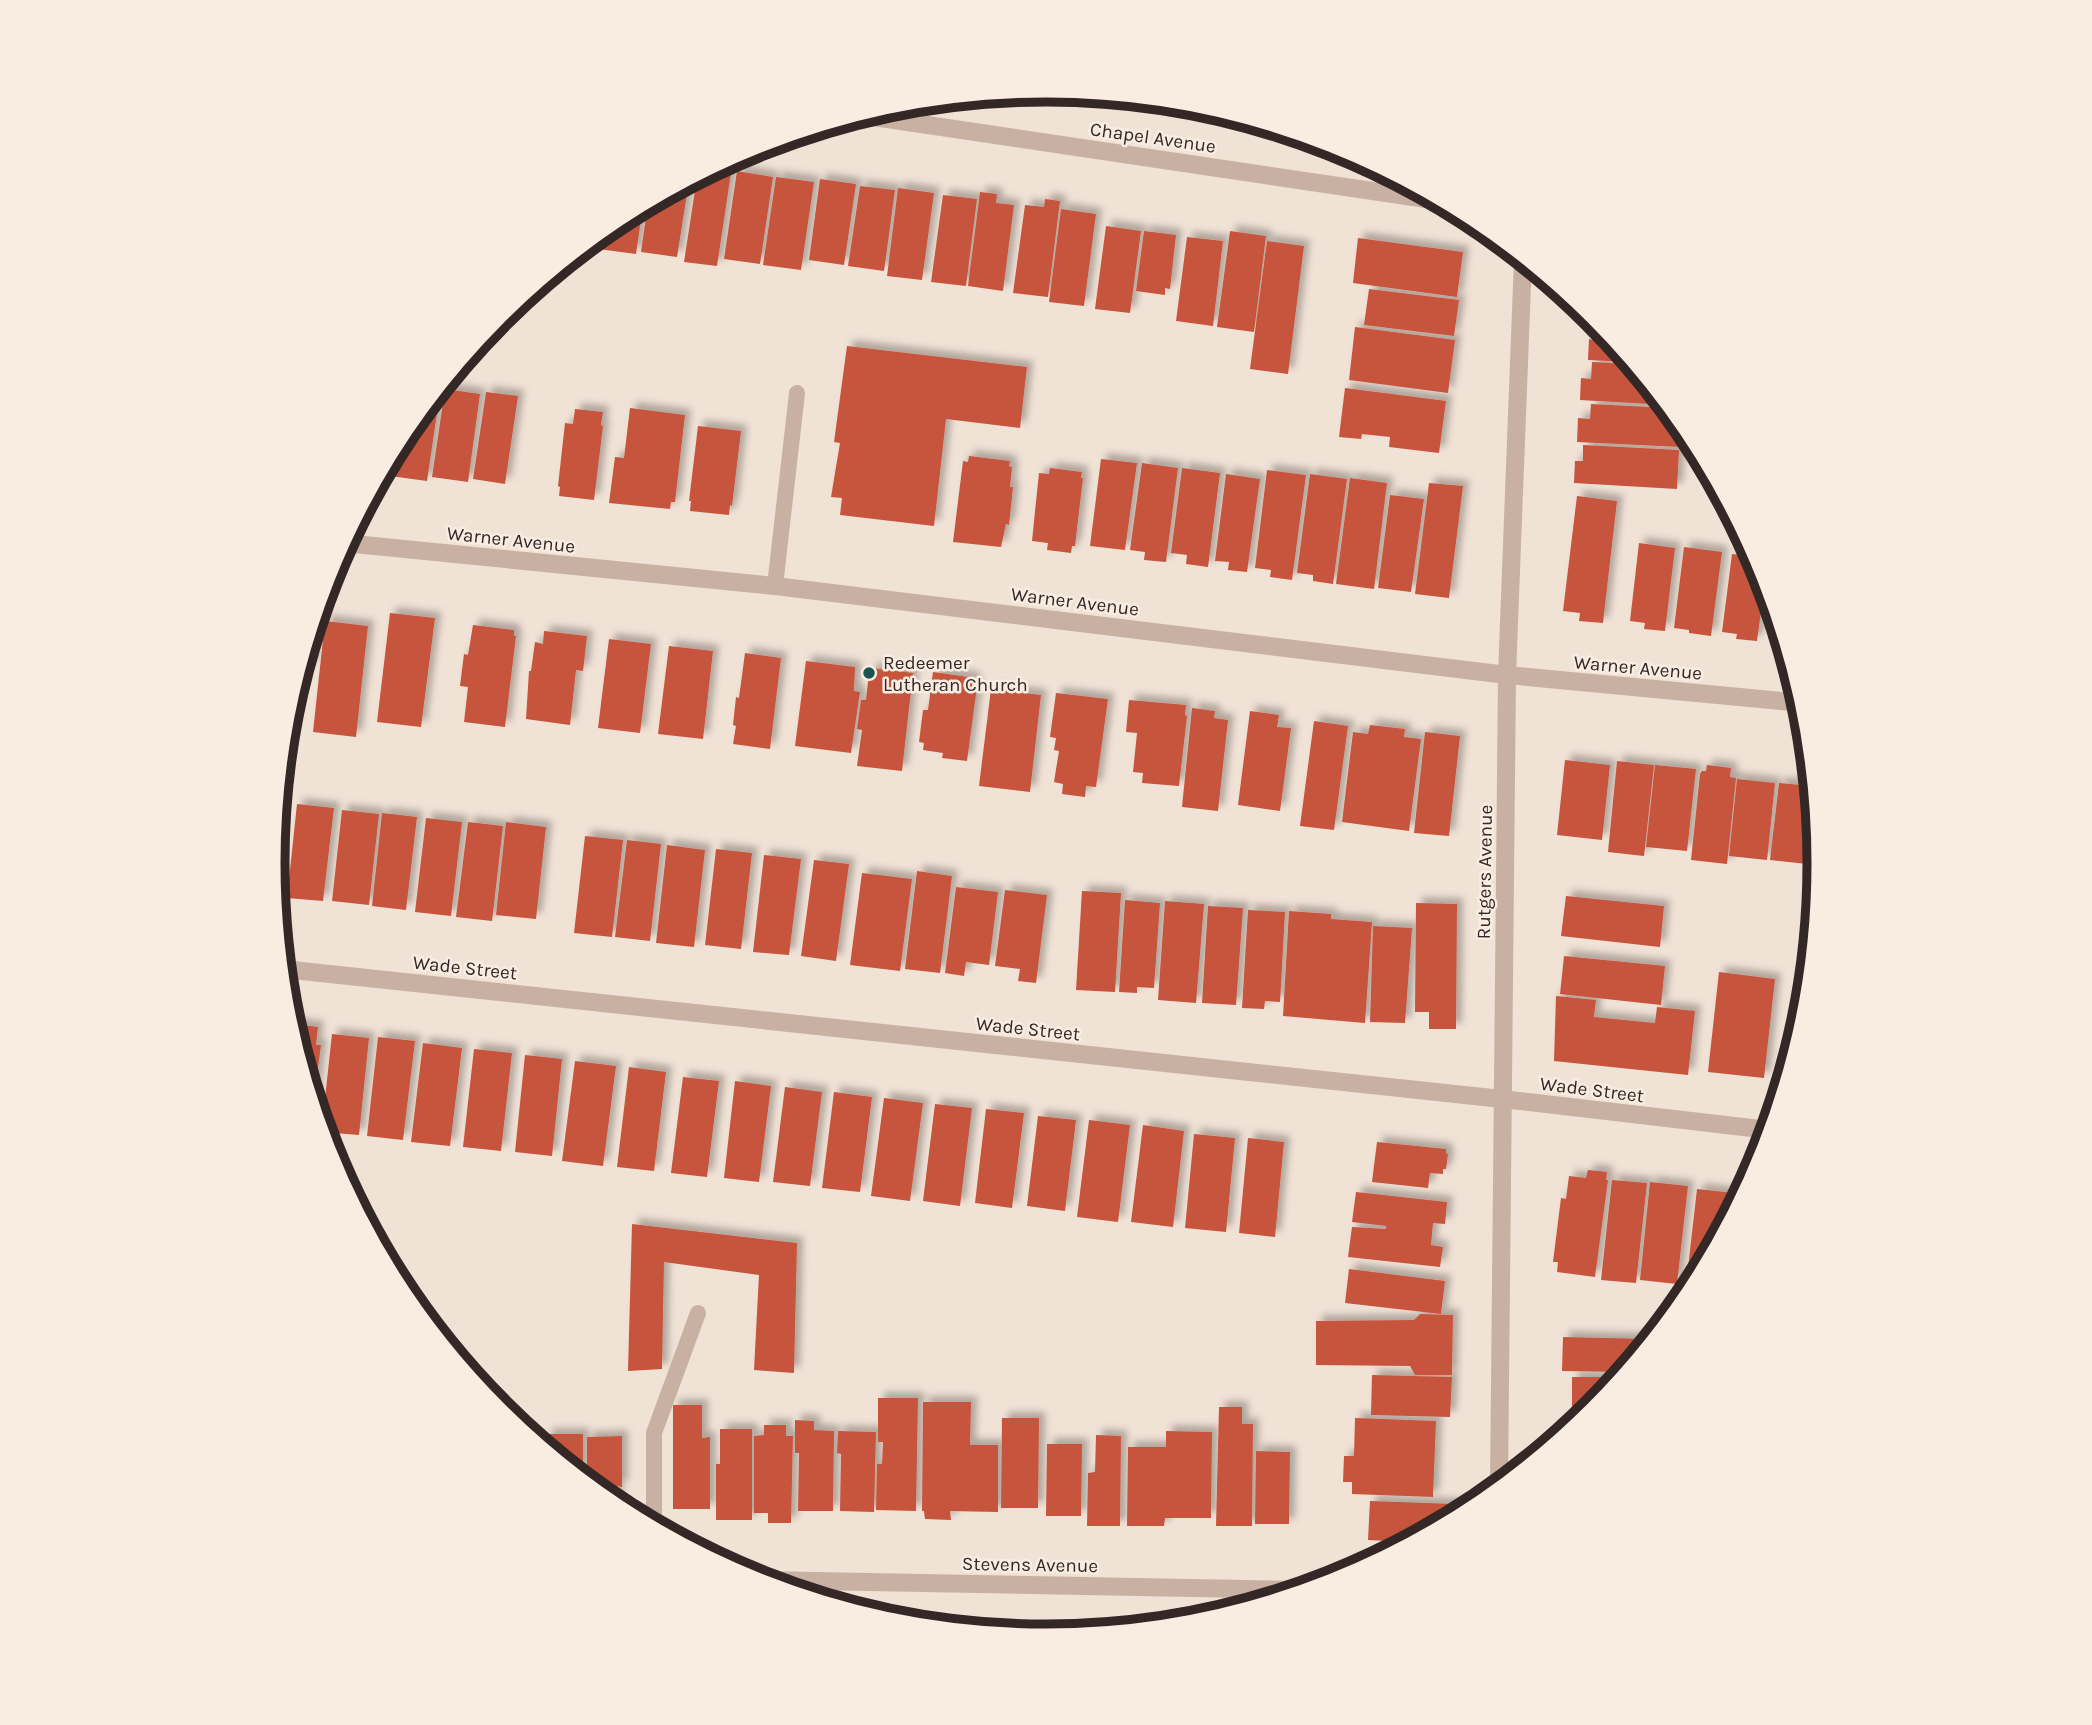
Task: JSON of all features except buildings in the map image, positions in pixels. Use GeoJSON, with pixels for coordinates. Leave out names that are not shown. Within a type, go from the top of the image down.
{"type":"FeatureCollection","features":[{"type":"Feature","properties":{"kind":"street","name":"Chapel Avenue"},"geometry":{"type":"LineString","coordinates":[[886,119],[1417,198]]}},
{"type":"Feature","properties":{"kind":"street","name":"Rutgers Avenue"},"geometry":{"type":"LineString","coordinates":[[1499,1473],[1507,676],[1523,270]]}},
{"type":"Feature","properties":{"kind":"street","name":"Warner Avenue"},"geometry":{"type":"LineString","coordinates":[[355,544],[775,586],[1507,676],[1789,702]]}},
{"type":"Feature","properties":{"kind":"street","name":"Wade Street"},"geometry":{"type":"LineString","coordinates":[[293,970],[1759,1129]]}},
{"type":"Feature","properties":{"kind":"street","name":"Stevens Avenue"},"geometry":{"type":"LineString","coordinates":[[795,1581],[1270,1589]]}},
{"type":"Feature","properties":{"kind":"lane"},"geometry":{"type":"LineString","coordinates":[[775,586],[797,393]]}},
{"type":"Feature","properties":{"kind":"lane"},"geometry":{"type":"LineString","coordinates":[[654,1515],[654,1433],[698,1313]]}},
{"type":"Feature","properties":{"kind":"place","name":"Redeemer Lutheran Church"},"geometry":{"type":"Point","coordinates":[869,673]}}]}
